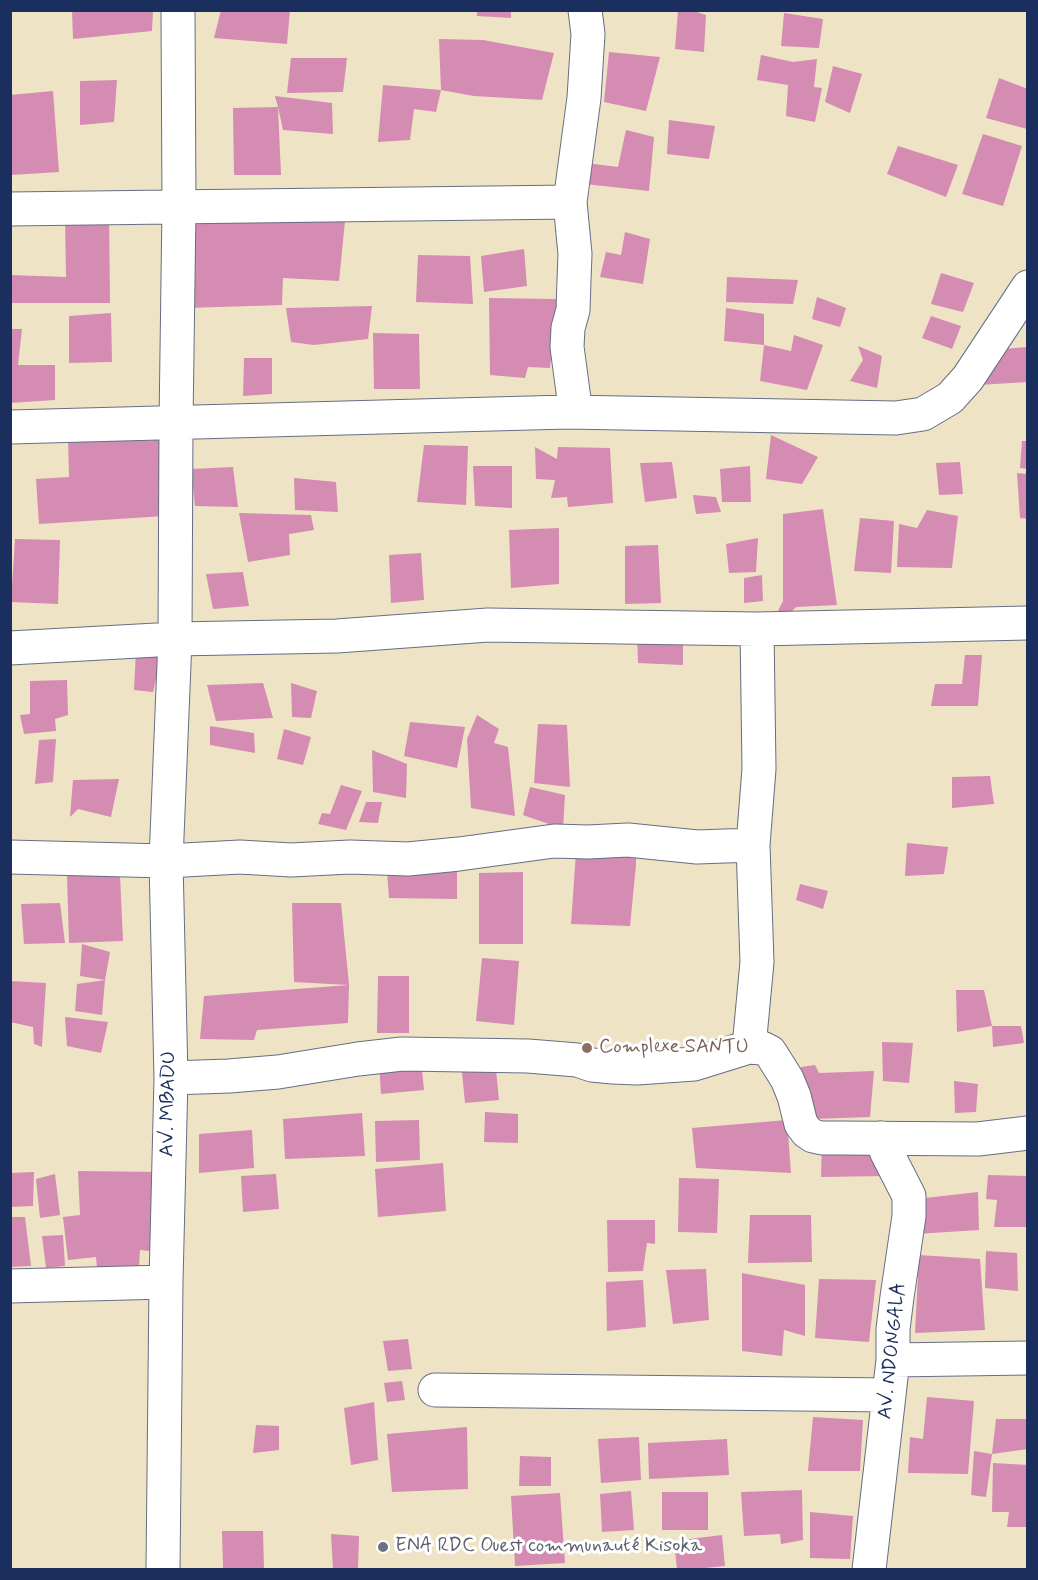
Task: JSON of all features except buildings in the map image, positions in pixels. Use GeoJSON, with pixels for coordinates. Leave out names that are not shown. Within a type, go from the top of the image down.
{"type":"FeatureCollection","features":[{"type":"Feature","properties":{"kind":"street","name":"AV. MBADU"},"geometry":{"type":"LineString","coordinates":[[163,1569],[171,1078],[166,861],[175,639],[179,208],[178,10]]}},
{"type":"Feature","properties":{"kind":"street"},"geometry":{"type":"LineString","coordinates":[[567,412],[574,399],[567,347],[568,328],[573,310],[575,254],[570,202],[584,98],[588,34],[585,10]]}},
{"type":"Feature","properties":{"kind":"street"},"geometry":{"type":"LineString","coordinates":[[10,209],[570,202]]}},
{"type":"Feature","properties":{"kind":"street"},"geometry":{"type":"LineString","coordinates":[[10,428],[567,412],[896,417],[923,414],[950,398],[968,378],[1028,287]]}},
{"type":"Feature","properties":{"kind":"street"},"geometry":{"type":"LineString","coordinates":[[10,648],[175,639],[337,636],[488,625],[757,629],[1028,623]]}},
{"type":"Feature","properties":{"kind":"street"},"geometry":{"type":"LineString","coordinates":[[749,1047],[757,962],[753,844],[759,769],[757,629]]}},
{"type":"Feature","properties":{"kind":"street"},"geometry":{"type":"LineString","coordinates":[[10,857],[166,861],[240,857],[291,860],[350,857],[408,860],[554,841],[627,840],[697,847],[753,844]]}},
{"type":"Feature","properties":{"kind":"street"},"geometry":{"type":"LineString","coordinates":[[171,1078],[278,1071],[402,1054],[528,1056],[577,1060],[592,1065],[637,1068],[694,1064],[749,1047],[762,1048],[770,1052],[787,1079],[801,1124],[813,1136],[822,1138],[978,1139],[1028,1133]]}},
{"type":"Feature","properties":{"kind":"street","name":"AV. NDONGALA"},"geometry":{"type":"LineString","coordinates":[[870,1569],[893,1360],[893,1329],[909,1216],[909,1196],[881,1138]]}},
{"type":"Feature","properties":{"kind":"street"},"geometry":{"type":"LineString","coordinates":[[10,1286],[166,1282]]}},
{"type":"Feature","properties":{"kind":"street"},"geometry":{"type":"LineString","coordinates":[[893,1360],[1028,1358]]}},
{"type":"Feature","properties":{"kind":"street"},"geometry":{"type":"LineString","coordinates":[[435,1390],[889,1395]]}},
{"type":"Feature","properties":{"kind":"place","name":"Complexe SANTU"},"geometry":{"type":"Point","coordinates":[587,1048]}},
{"type":"Feature","properties":{"kind":"place","name":"ENA RDC Ouest communauté Kisoka"},"geometry":{"type":"Point","coordinates":[383,1547]}}]}
